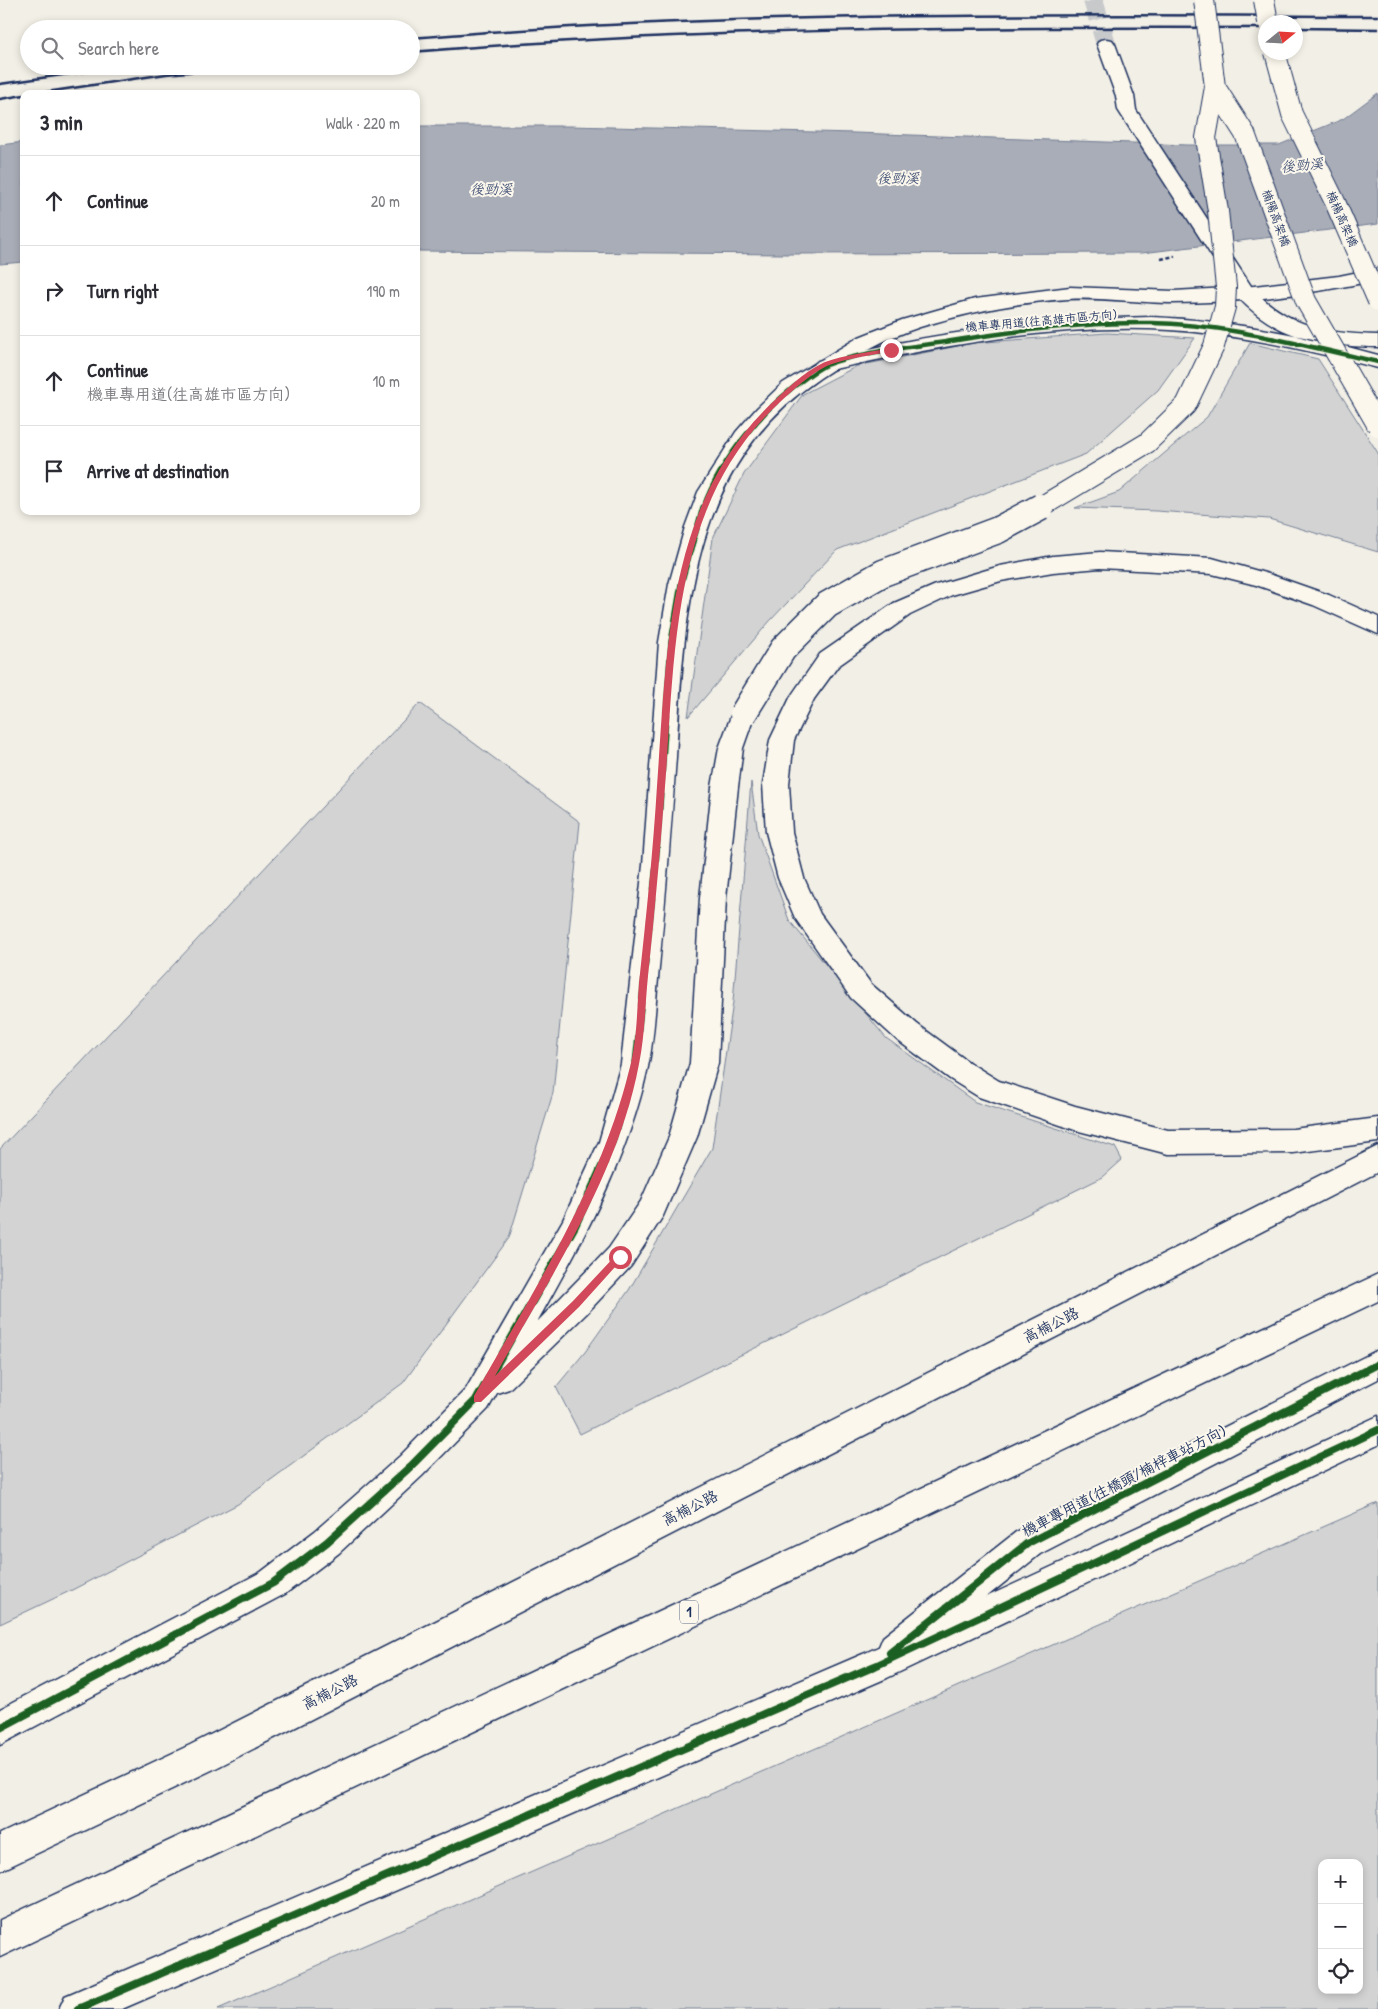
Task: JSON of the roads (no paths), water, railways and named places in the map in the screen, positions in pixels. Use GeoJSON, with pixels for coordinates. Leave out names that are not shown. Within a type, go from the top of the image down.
{"type":"FeatureCollection","features":[{"type":"Feature","properties":{"kind":"main road","name":"楠陽高架橋"},"geometry":{"type":"LineString","coordinates":[[1204,0],[1215,88],[1245,134],[1306,301],[1378,426]]}},
{"type":"Feature","properties":{"kind":"main road"},"geometry":{"type":"LineString","coordinates":[[1264,0],[1267,15]]}},
{"type":"Feature","properties":{"kind":"main road"},"geometry":{"type":"LineString","coordinates":[[1106,44],[1125,96],[1127,110],[1227,262],[1245,293],[1262,311],[1279,322],[1301,330],[1332,337],[1378,341]]}},
{"type":"Feature","properties":{"kind":"main road","name":"楠楊高架橋"},"geometry":{"type":"LineString","coordinates":[[1277,60],[1292,114],[1378,301]]}},
{"type":"Feature","properties":{"kind":"main road"},"geometry":{"type":"LineString","coordinates":[[0,1728],[273,1583],[348,1523],[411,1466],[576,1304],[620,1257],[653,1207],[683,1137],[704,1062],[713,898],[725,787],[731,748],[743,714],[783,649],[827,605],[883,573],[998,530],[1052,501],[1147,443],[1186,405],[1214,346],[1225,307],[1226,288],[1218,211],[1206,138],[1215,88]]}},
{"type":"Feature","properties":{"kind":"main road"},"geometry":{"type":"LineString","coordinates":[[478,1399],[574,1226],[613,1142],[635,1064],[656,865],[671,642],[681,584],[696,527],[709,492],[744,437],[765,413],[792,388],[824,364],[866,341],[909,324],[975,305],[1070,293],[1174,297],[1245,293],[1339,282],[1378,274]]}},
{"type":"Feature","properties":{"kind":"main road","name":"機車專用道(往高雄市區方向)"},"geometry":{"type":"LineString","coordinates":[[824,364],[891,350],[981,336],[1080,326],[1152,323],[1235,331],[1378,362]]}},
{"type":"Feature","properties":{"kind":"main road"},"geometry":{"type":"LineString","coordinates":[[1378,626],[1321,600],[1264,580],[1212,566],[1158,561],[1100,560],[1026,569],[944,590],[902,609],[829,660],[803,696],[782,740],[776,784],[779,832],[790,878],[808,918],[861,991],[907,1032],[960,1071],[989,1089],[1075,1118],[1168,1142],[1293,1141],[1378,1130]]}},
{"type":"Feature","properties":{"kind":"main road","name":"高楠公路"},"geometry":{"type":"LineString","coordinates":[[6,1849],[202,1757],[1378,1158]]}},
{"type":"Feature","properties":{"kind":"main road","name":"1"},"geometry":{"type":"LineString","coordinates":[[0,1939],[1378,1287]]}},
{"type":"Feature","properties":{"kind":"main road","name":"機車專用道(往橋頭/楠梓車站方向)"},"geometry":{"type":"LineString","coordinates":[[875,1666],[1028,1543],[1378,1364]]}},
{"type":"Feature","properties":{"kind":"main road"},"geometry":{"type":"LineString","coordinates":[[78,2009],[875,1666],[1378,1430]]}},
{"type":"Feature","properties":{"kind":"water","name":"後勁溪"},"geometry":{"type":"Polygon","coordinates":[[[1378,93],[1378,224],[1142,253],[786,254],[420,251],[420,126],[570,126],[855,133],[1188,145],[1279,145],[1343,119],[1378,93]]]}},
{"type":"Feature","properties":{"kind":"water"},"geometry":{"type":"Polygon","coordinates":[[[20,142],[20,262],[0,264],[0,145],[20,142]]]}},
{"type":"Feature","properties":{"kind":"tunnel"},"geometry":{"type":"LineString","coordinates":[[1093,0],[1106,44]]}},
{"type":"Feature","properties":{"kind":"railway"},"geometry":{"type":"LineString","coordinates":[[420,37],[652,23],[894,16],[1378,16]]}},
{"type":"Feature","properties":{"kind":"railway"},"geometry":{"type":"LineString","coordinates":[[420,51],[625,38],[838,31],[1258,28]]}},
{"type":"Feature","properties":{"kind":"railway"},"geometry":{"type":"LineString","coordinates":[[1303,28],[1378,29]]}},
{"type":"Feature","properties":{"kind":"railway"},"geometry":{"type":"LineString","coordinates":[[0,84],[62,75]]}},
{"type":"Feature","properties":{"kind":"railway"},"geometry":{"type":"LineString","coordinates":[[60,90],[159,75]]}},
{"type":"Feature","properties":{"kind":"railway"},"geometry":{"type":"LineString","coordinates":[[0,99],[20,96]]}}]}
